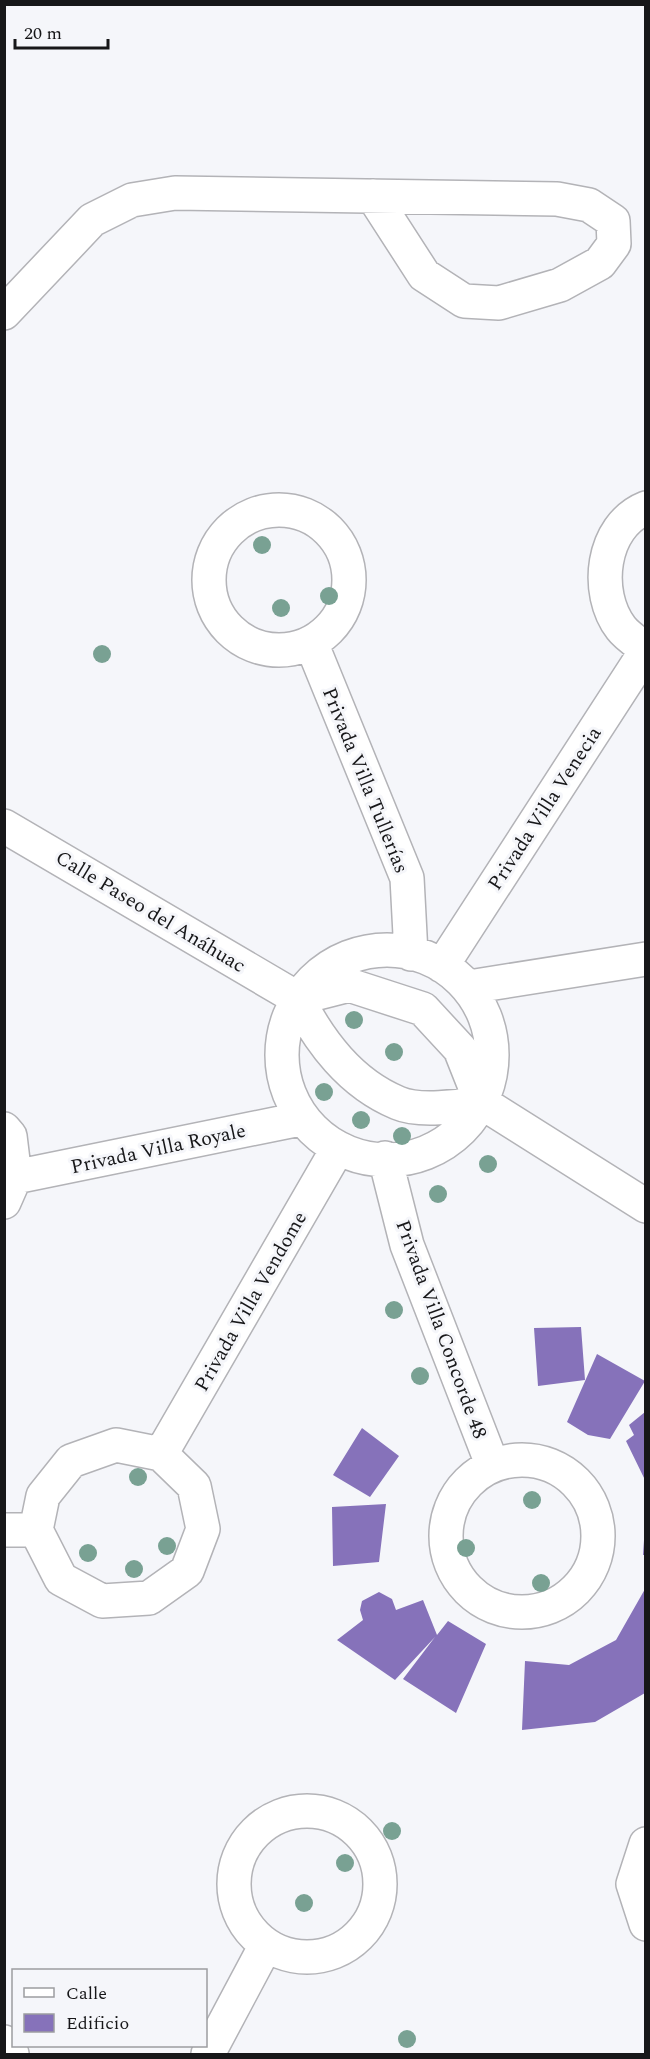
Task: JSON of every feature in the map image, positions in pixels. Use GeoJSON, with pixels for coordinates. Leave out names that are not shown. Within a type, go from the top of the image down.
{"type":"FeatureCollection","features":[{"type":"Feature","properties":{"kind":"street"},"geometry":{"type":"LineString","coordinates":[[4,313],[93,220],[132,200],[176,193],[374,196],[558,199],[589,205],[613,221],[614,244],[600,263],[560,285],[499,303],[464,301],[424,275],[374,196]]}},
{"type":"Feature","properties":{"kind":"street"},"geometry":{"type":"LineString","coordinates":[[283,508],[318,520],[343,548],[351,584],[339,620],[312,645],[276,652],[241,641],[216,613],[208,576],[219,541],[247,516],[283,508]]}},
{"type":"Feature","properties":{"kind":"street","name":"Privada Villa Venecia"},"geometry":{"type":"LineString","coordinates":[[442,966],[645,650],[621,628],[606,598],[605,565],[616,534],[645,508]]}},
{"type":"Feature","properties":{"kind":"street","name":"Privada Villa Tullerías"},"geometry":{"type":"LineString","coordinates":[[312,645],[407,878],[411,954]]}},
{"type":"Feature","properties":{"kind":"street","name":"Calle Paseo del Anáhuac"},"geometry":{"type":"LineString","coordinates":[[4,826],[297,998]]}},
{"type":"Feature","properties":{"kind":"street"},"geometry":{"type":"LineString","coordinates":[[372,953],[411,954],[442,966],[469,987],[485,1010],[494,1037],[495,1065],[472,1119],[447,1140],[417,1154],[385,1158],[338,1148],[318,1136],[300,1119],[283,1088],[278,1053],[285,1019],[297,998],[335,965],[372,953]]}},
{"type":"Feature","properties":{"kind":"street"},"geometry":{"type":"LineString","coordinates":[[469,987],[645,959]]}},
{"type":"Feature","properties":{"kind":"street"},"geometry":{"type":"LineString","coordinates":[[297,998],[349,985],[423,1009],[460,1049],[481,1102],[645,1206]]}},
{"type":"Feature","properties":{"kind":"street"},"geometry":{"type":"LineString","coordinates":[[297,998],[316,1035],[352,1075],[399,1104],[450,1108],[481,1102]]}},
{"type":"Feature","properties":{"kind":"street","name":"Privada Villa Royale"},"geometry":{"type":"LineString","coordinates":[[4,1129],[10,1136],[10,1190],[300,1119]]}},
{"type":"Feature","properties":{"kind":"street","name":"Privada Villa Vendome"},"geometry":{"type":"LineString","coordinates":[[161,1454],[338,1148]]}},
{"type":"Feature","properties":{"kind":"street","name":"Privada Villa Concorde 48"},"geometry":{"type":"LineString","coordinates":[[385,1158],[407,1245],[492,1464]]}},
{"type":"Feature","properties":{"kind":"street"},"geometry":{"type":"LineString","coordinates":[[116,1445],[161,1454],[194,1486],[203,1530],[187,1571],[149,1598],[102,1601],[61,1580],[20,1530],[43,1496],[71,1461],[116,1445]]}},
{"type":"Feature","properties":{"kind":"street","name":"Privada Villa Concorde 48"},"geometry":{"type":"LineString","coordinates":[[540,1460],[557,1469],[581,1484],[601,1529],[590,1577],[553,1608],[505,1612],[464,1587],[444,1543],[456,1496],[492,1464],[540,1460]]}},
{"type":"Feature","properties":{"kind":"street"},"geometry":{"type":"LineString","coordinates":[[305,1810],[334,1815],[360,1832],[376,1858],[381,1888],[372,1918],[353,1942],[325,1956],[295,1957],[267,1945],[245,1923],[235,1894],[237,1864],[251,1836],[275,1817],[305,1810]]}},
{"type":"Feature","properties":{"kind":"street"},"geometry":{"type":"LineString","coordinates":[[645,1844],[633,1884],[645,1924]]}},
{"type":"Feature","properties":{"kind":"street"},"geometry":{"type":"LineString","coordinates":[[208,2055],[267,1945]]}},
{"type":"Feature","properties":{"kind":"street"},"geometry":{"type":"LineString","coordinates":[[4,2042],[12,2055]]}},
{"type":"Feature","properties":{"kind":"building"},"geometry":{"type":"Polygon","coordinates":[[[581,1327],[585,1380],[538,1386],[534,1328],[581,1327]]]}},
{"type":"Feature","properties":{"kind":"building"},"geometry":{"type":"Polygon","coordinates":[[[597,1354],[645,1381],[610,1439],[588,1435],[567,1422],[597,1354]]]}},
{"type":"Feature","properties":{"kind":"building"},"geometry":{"type":"Polygon","coordinates":[[[645,1412],[645,1480],[626,1441],[634,1435],[629,1425],[645,1412]]]}},
{"type":"Feature","properties":{"kind":"building"},"geometry":{"type":"Polygon","coordinates":[[[362,1428],[399,1456],[370,1497],[333,1475],[362,1428]]]}},
{"type":"Feature","properties":{"kind":"building"},"geometry":{"type":"Polygon","coordinates":[[[386,1504],[379,1562],[333,1566],[332,1507],[386,1504]]]}},
{"type":"Feature","properties":{"kind":"building"},"geometry":{"type":"Polygon","coordinates":[[[645,1589],[645,1693],[595,1722],[522,1730],[525,1661],[569,1665],[616,1640],[645,1589]]]}},
{"type":"Feature","properties":{"kind":"building"},"geometry":{"type":"Polygon","coordinates":[[[379,1592],[392,1599],[396,1610],[423,1600],[437,1635],[448,1621],[486,1644],[456,1713],[403,1679],[435,1637],[395,1680],[337,1640],[363,1620],[360,1610],[362,1601],[379,1592]]]}}]}
